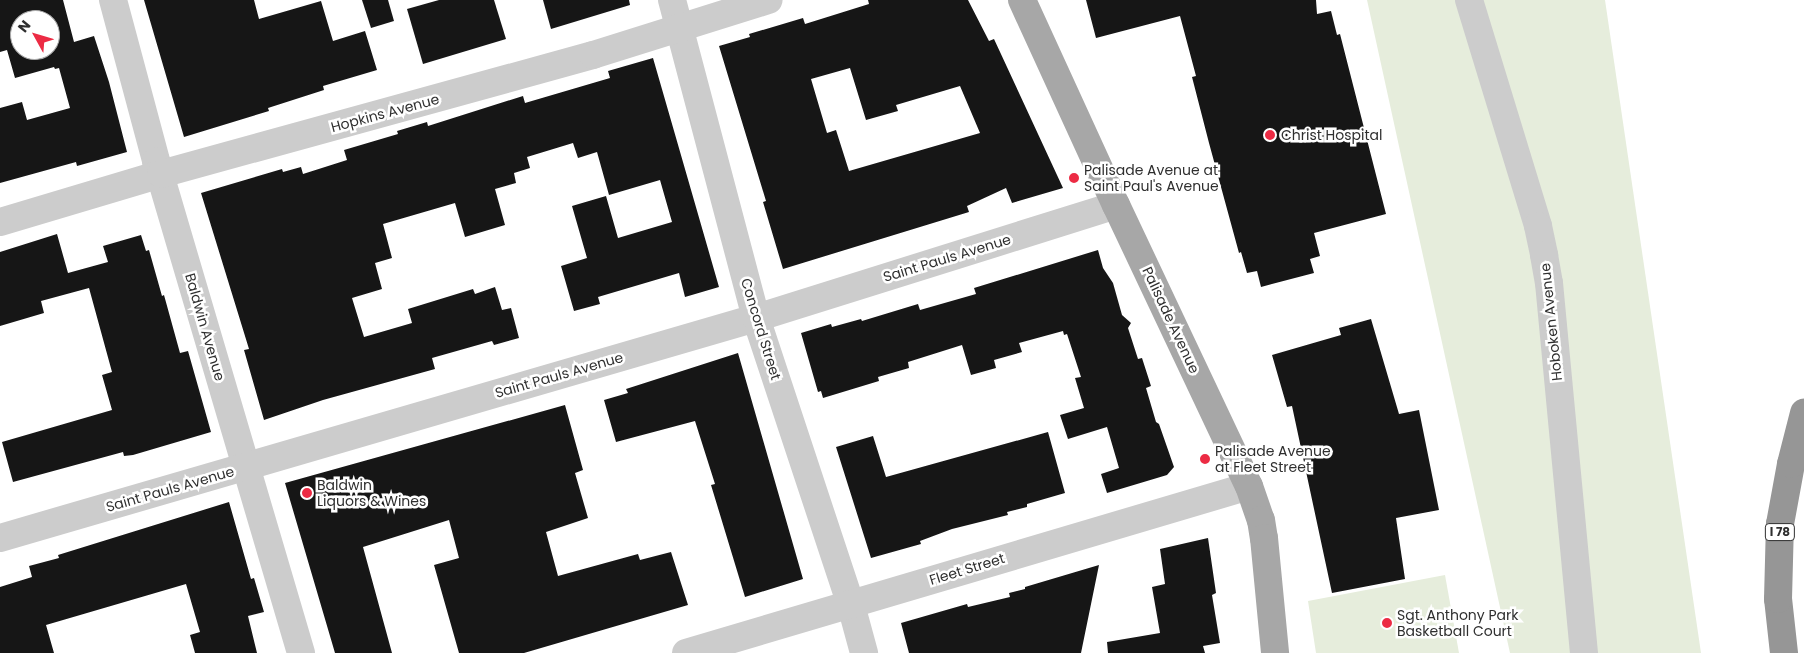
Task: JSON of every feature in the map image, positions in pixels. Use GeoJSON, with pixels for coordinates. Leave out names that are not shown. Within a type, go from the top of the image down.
{"type":"FeatureCollection","features":[{"type":"Feature","properties":{"kind":"highway","name":"I 78"},"geometry":{"type":"LineString","coordinates":[[1784,653],[1778,590],[1780,524],[1791,464],[1804,413]]}},
{"type":"Feature","properties":{"kind":"main road","name":"Palisade Avenue"},"geometry":{"type":"LineString","coordinates":[[1022,0],[1116,205],[1249,486],[1261,520],[1264,538],[1275,653]]}},
{"type":"Feature","properties":{"kind":"street","name":"Baldwin Avenue"},"geometry":{"type":"LineString","coordinates":[[113,0],[160,174],[301,653]]}},
{"type":"Feature","properties":{"kind":"street","name":"Concord Street"},"geometry":{"type":"LineString","coordinates":[[672,0],[756,318],[851,604],[864,653]]}},
{"type":"Feature","properties":{"kind":"street","name":"Hopkins Avenue"},"geometry":{"type":"LineString","coordinates":[[0,222],[160,174],[593,55],[769,0]]}},
{"type":"Feature","properties":{"kind":"street","name":"Hoboken Avenue"},"geometry":{"type":"LineString","coordinates":[[1469,0],[1538,226],[1549,283],[1584,653]]}},
{"type":"Feature","properties":{"kind":"street","name":"Saint Pauls Avenue"},"geometry":{"type":"LineString","coordinates":[[0,538],[756,318],[1116,205]]}},
{"type":"Feature","properties":{"kind":"street","name":"Fleet Street"},"geometry":{"type":"LineString","coordinates":[[686,653],[1249,486]]}},
{"type":"Feature","properties":{"kind":"green space"},"geometry":{"type":"Polygon","coordinates":[[[1367,0],[1605,0],[1701,653],[1510,653],[1367,0]]]}},
{"type":"Feature","properties":{"kind":"green space","name":"Sgt. Anthony Park Basketball Court"},"geometry":{"type":"Polygon","coordinates":[[[1445,575],[1459,653],[1316,653],[1308,601],[1445,575]]]}},
{"type":"Feature","properties":{"kind":"building"},"geometry":{"type":"Polygon","coordinates":[[[0,0],[63,0],[74,42],[94,36],[109,82],[127,152],[77,166],[76,162],[0,183],[0,108],[22,102],[27,120],[70,108],[59,68],[55,69],[54,67],[15,78],[7,50],[0,52],[0,0]]]}},
{"type":"Feature","properties":{"kind":"building"},"geometry":{"type":"Polygon","coordinates":[[[144,0],[254,0],[259,19],[321,1],[333,41],[365,31],[377,70],[323,86],[324,90],[268,108],[269,111],[184,137],[144,0]]]}},
{"type":"Feature","properties":{"kind":"building"},"geometry":{"type":"Polygon","coordinates":[[[362,0],[388,0],[394,21],[371,28],[362,0]]]}},
{"type":"Feature","properties":{"kind":"building"},"geometry":{"type":"Polygon","coordinates":[[[439,0],[494,0],[506,39],[423,64],[407,9],[439,0]]]}},
{"type":"Feature","properties":{"kind":"building"},"geometry":{"type":"Polygon","coordinates":[[[543,0],[629,0],[630,5],[551,29],[543,0]]]}},
{"type":"Feature","properties":{"kind":"building"},"geometry":{"type":"Polygon","coordinates":[[[868,0],[968,0],[989,41],[994,39],[1063,188],[1012,203],[1006,188],[967,206],[969,212],[783,269],[763,202],[766,201],[719,46],[750,37],[749,34],[803,18],[805,24],[869,4],[868,0]],[[850,68],[811,79],[827,133],[836,130],[849,171],[980,133],[960,86],[896,105],[898,111],[866,120],[850,68]]]}},
{"type":"Feature","properties":{"kind":"building"},"geometry":{"type":"Polygon","coordinates":[[[1086,0],[1316,0],[1317,14],[1331,11],[1337,35],[1340,34],[1386,214],[1314,233],[1320,256],[1310,259],[1314,273],[1261,287],[1257,271],[1247,273],[1241,252],[1239,253],[1192,77],[1196,76],[1180,16],[1096,38],[1086,0]]]}},
{"type":"Feature","properties":{"kind":"building"},"geometry":{"type":"Polygon","coordinates":[[[653,58],[719,287],[685,297],[679,273],[598,297],[600,304],[574,311],[561,266],[587,258],[572,206],[606,196],[618,238],[672,222],[660,180],[609,195],[597,152],[578,158],[573,143],[527,157],[530,168],[514,173],[516,183],[495,189],[505,225],[465,237],[455,203],[383,224],[392,258],[375,263],[382,289],[352,298],[364,337],[412,323],[408,309],[473,289],[475,294],[495,287],[502,310],[511,308],[519,338],[494,345],[492,341],[432,358],[435,369],[323,400],[264,420],[244,350],[249,349],[201,193],[282,169],[283,172],[301,167],[303,174],[347,160],[344,150],[398,134],[397,131],[427,122],[428,126],[523,96],[525,103],[610,78],[608,71],[653,58]]]}},
{"type":"Feature","properties":{"kind":"building"},"geometry":{"type":"Polygon","coordinates":[[[57,234],[68,273],[108,262],[103,246],[141,235],[146,251],[149,250],[162,296],[164,295],[180,353],[188,351],[211,432],[133,455],[124,456],[123,452],[13,482],[2,442],[112,410],[102,375],[112,372],[89,288],[41,301],[44,313],[0,326],[0,252],[57,234]]]}},
{"type":"Feature","properties":{"kind":"building"},"geometry":{"type":"Polygon","coordinates":[[[1098,250],[1103,268],[1113,283],[1122,315],[1131,323],[1128,328],[1138,359],[1142,358],[1151,386],[1146,388],[1156,422],[1159,424],[1174,467],[1167,475],[1107,493],[1101,474],[1119,468],[1107,427],[1068,439],[1060,415],[1084,408],[1075,378],[1081,377],[1067,334],[1064,335],[1063,331],[1019,343],[1022,352],[994,360],[996,368],[971,375],[962,345],[908,362],[909,368],[878,377],[879,381],[823,398],[821,391],[818,392],[801,333],[831,324],[832,327],[861,319],[862,321],[918,304],[920,310],[976,294],[974,288],[1098,250]]]}},
{"type":"Feature","properties":{"kind":"building"},"geometry":{"type":"Polygon","coordinates":[[[1371,319],[1399,414],[1419,410],[1439,510],[1396,518],[1405,579],[1332,593],[1292,406],[1287,407],[1272,355],[1341,335],[1339,328],[1371,319]]]}},
{"type":"Feature","properties":{"kind":"building"},"geometry":{"type":"Polygon","coordinates":[[[738,353],[803,579],[745,597],[711,485],[715,484],[695,421],[616,442],[604,400],[628,393],[626,389],[738,353]]]}},
{"type":"Feature","properties":{"kind":"building"},"geometry":{"type":"Polygon","coordinates":[[[565,405],[583,470],[575,473],[588,518],[546,532],[558,576],[638,554],[640,560],[671,552],[688,605],[524,653],[459,653],[434,565],[459,558],[449,520],[363,547],[392,653],[335,653],[285,483],[565,405]]]}},
{"type":"Feature","properties":{"kind":"building"},"geometry":{"type":"Polygon","coordinates":[[[1048,432],[1065,493],[1027,504],[1027,507],[1007,512],[1008,515],[952,529],[920,541],[921,544],[871,558],[836,447],[873,436],[886,477],[1048,432]]]}},
{"type":"Feature","properties":{"kind":"building"},"geometry":{"type":"Polygon","coordinates":[[[229,502],[251,579],[254,578],[264,612],[248,616],[257,653],[195,653],[190,635],[200,632],[186,584],[46,625],[54,653],[0,653],[0,587],[32,577],[29,566],[59,558],[58,555],[229,502]]]}},
{"type":"Feature","properties":{"kind":"building"},"geometry":{"type":"Polygon","coordinates":[[[1208,538],[1216,593],[1212,595],[1220,643],[1203,646],[1205,653],[1108,653],[1107,642],[1160,633],[1152,587],[1165,584],[1160,549],[1208,538]]]}},
{"type":"Feature","properties":{"kind":"building"},"geometry":{"type":"Polygon","coordinates":[[[1099,565],[1081,653],[909,653],[901,623],[967,604],[968,607],[1010,597],[1009,593],[1025,589],[1025,587],[1099,565]]]}},
{"type":"Feature","properties":{"kind":"place","name":"Christ Hospital"},"geometry":{"type":"Point","coordinates":[1270,135]}},
{"type":"Feature","properties":{"kind":"place","name":"Palisade Avenue at Saint Paul's Avenue"},"geometry":{"type":"Point","coordinates":[1074,178]}},
{"type":"Feature","properties":{"kind":"place","name":"Palisade Avenue at Fleet Street"},"geometry":{"type":"Point","coordinates":[1205,459]}},
{"type":"Feature","properties":{"kind":"place","name":"Baldwin Liquors & Wines"},"geometry":{"type":"Point","coordinates":[307,493]}},
{"type":"Feature","properties":{"kind":"place","name":"Sgt. Anthony Park Basketball Court"},"geometry":{"type":"Point","coordinates":[1387,623]}}]}
